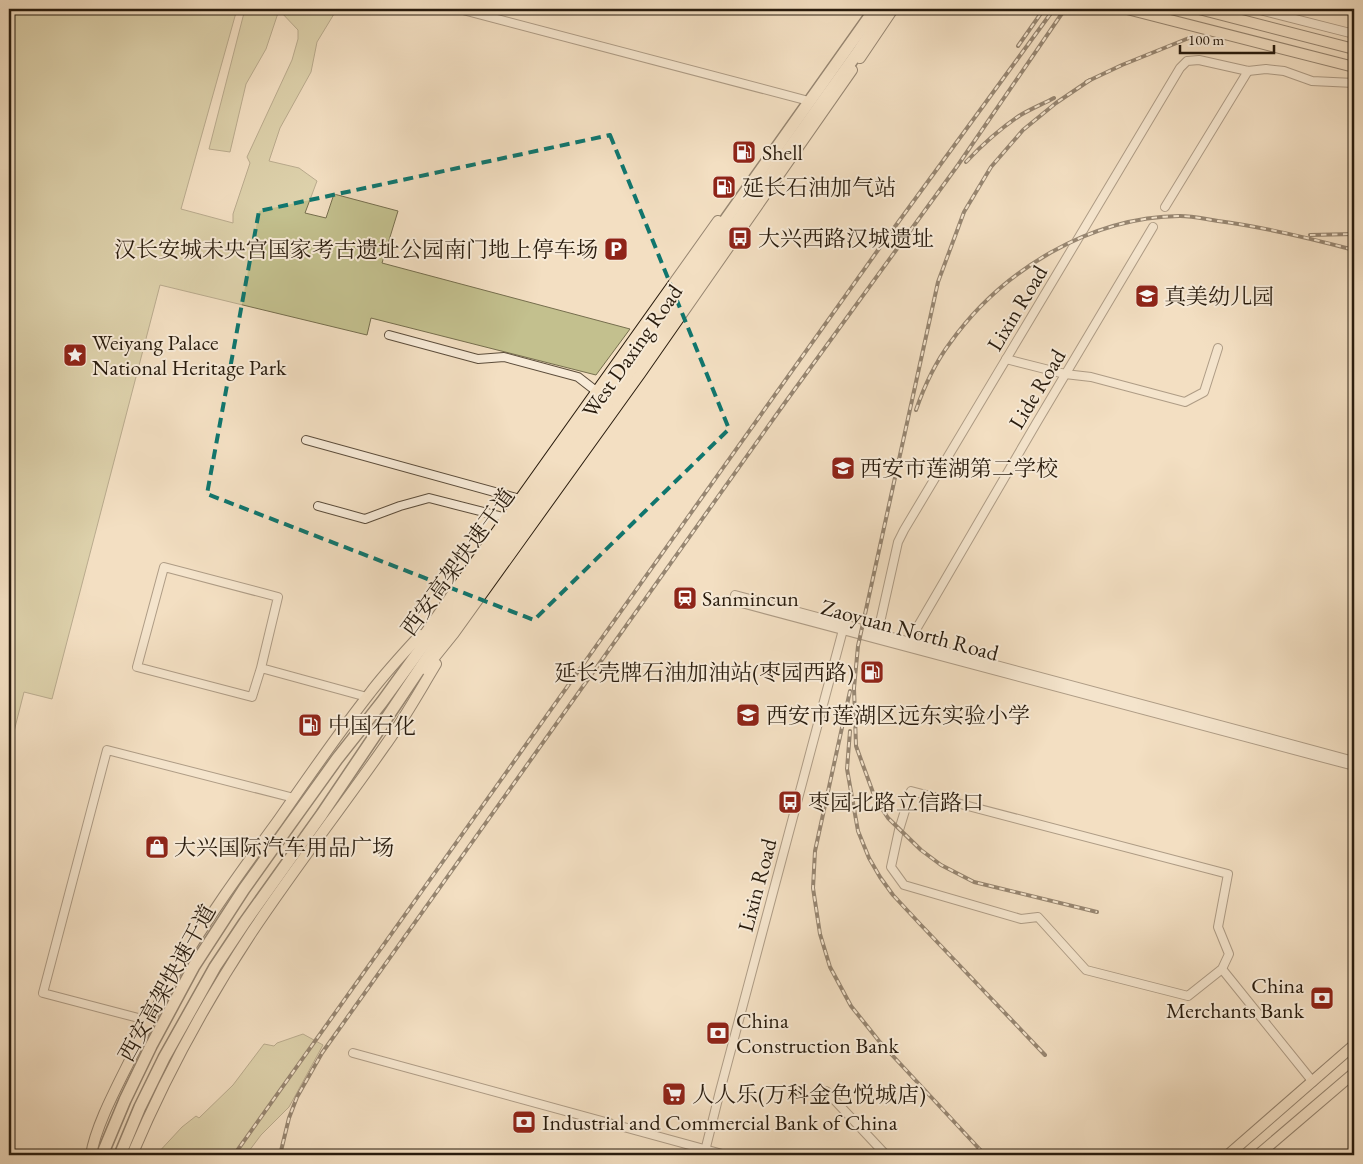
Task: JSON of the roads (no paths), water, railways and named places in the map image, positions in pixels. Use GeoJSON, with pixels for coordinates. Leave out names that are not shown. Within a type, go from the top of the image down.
{"type":"FeatureCollection","features":[{"type":"Feature","properties":{"kind":"highway","name":"西安高架快速干道"},"geometry":{"type":"LineString","coordinates":[[120,1155],[164,1058],[215,967],[244,922],[303,842],[393,709],[455,610],[875,9]]}},
{"type":"Feature","properties":{"kind":"highway","name":"西安高架快速干道"},"geometry":{"type":"LineString","coordinates":[[102,1155],[125,1100],[194,966],[244,889],[337,759],[455,610],[846,68],[886,9]]}},
{"type":"Feature","properties":{"kind":"main road","name":"West Daxing Road"},"geometry":{"type":"LineString","coordinates":[[382,702],[437,616],[869,9]]}},
{"type":"Feature","properties":{"kind":"main road","name":"West Daxing Road"},"geometry":{"type":"LineString","coordinates":[[393,709],[454,633],[640,374],[893,9]]}},
{"type":"Feature","properties":{"kind":"main road"},"geometry":{"type":"LineString","coordinates":[[1127,9],[1354,67]]}},
{"type":"Feature","properties":{"kind":"main road"},"geometry":{"type":"LineString","coordinates":[[1199,9],[1354,49]]}},
{"type":"Feature","properties":{"kind":"main road"},"geometry":{"type":"LineString","coordinates":[[91,1155],[105,1114],[150,1021],[197,937],[367,697],[437,616]]}},
{"type":"Feature","properties":{"kind":"main road"},"geometry":{"type":"LineString","coordinates":[[132,1155],[164,1083],[222,980],[252,932],[385,746],[454,633]]}},
{"type":"Feature","properties":{"kind":"main road"},"geometry":{"type":"LineString","coordinates":[[1228,1155],[1354,1045]]}},
{"type":"Feature","properties":{"kind":"main road"},"geometry":{"type":"LineString","coordinates":[[1258,1155],[1354,1073]]}},
{"type":"Feature","properties":{"kind":"street"},"geometry":{"type":"LineString","coordinates":[[459,9],[805,100]]}},
{"type":"Feature","properties":{"kind":"street"},"geometry":{"type":"LineString","coordinates":[[1256,9],[1354,34]]}},
{"type":"Feature","properties":{"kind":"street","name":"Lixin Road"},"geometry":{"type":"LineString","coordinates":[[877,635],[898,542],[904,530],[1180,68],[1187,61],[1199,60],[1248,71],[1275,70],[1291,73],[1312,81],[1354,83]]}},
{"type":"Feature","properties":{"kind":"street"},"geometry":{"type":"LineString","coordinates":[[1165,207],[1248,71]]}},
{"type":"Feature","properties":{"kind":"street","name":"Lide Road"},"geometry":{"type":"LineString","coordinates":[[908,644],[1153,227]]}},
{"type":"Feature","properties":{"kind":"street"},"geometry":{"type":"LineString","coordinates":[[389,335],[478,359],[504,357],[513,359],[578,377],[596,391]]}},
{"type":"Feature","properties":{"kind":"street"},"geometry":{"type":"LineString","coordinates":[[1006,359],[1184,402],[1204,392],[1218,348]]}},
{"type":"Feature","properties":{"kind":"street"},"geometry":{"type":"LineString","coordinates":[[306,440],[520,499]]}},
{"type":"Feature","properties":{"kind":"street"},"geometry":{"type":"LineString","coordinates":[[318,506],[365,519],[429,498],[506,518]]}},
{"type":"Feature","properties":{"kind":"street"},"geometry":{"type":"LineString","coordinates":[[164,567],[278,597],[261,668],[252,697],[137,667],[164,567]]}},
{"type":"Feature","properties":{"kind":"street","name":"Zaoyuan North Road"},"geometry":{"type":"LineString","coordinates":[[844,627],[735,595],[734,601],[877,635],[1354,766]]}},
{"type":"Feature","properties":{"kind":"street","name":"Lixin Road"},"geometry":{"type":"LineString","coordinates":[[705,1153],[788,832],[844,627]]}},
{"type":"Feature","properties":{"kind":"street","name":"Zaoyuan North Road"},"geometry":{"type":"LineString","coordinates":[[908,644],[1354,761]]}},
{"type":"Feature","properties":{"kind":"street"},"geometry":{"type":"LineString","coordinates":[[261,668],[367,697]]}},
{"type":"Feature","properties":{"kind":"street"},"geometry":{"type":"LineString","coordinates":[[150,1021],[43,993],[107,750],[294,798]]}},
{"type":"Feature","properties":{"kind":"street"},"geometry":{"type":"LineString","coordinates":[[911,791],[1228,874],[1218,926],[1230,954],[1222,969],[1188,996],[1086,970],[1038,917],[1021,919],[904,886],[891,867],[899,830],[911,791]]}},
{"type":"Feature","properties":{"kind":"street"},"geometry":{"type":"LineString","coordinates":[[1222,969],[1313,1082]]}},
{"type":"Feature","properties":{"kind":"street"},"geometry":{"type":"LineString","coordinates":[[353,1053],[705,1153],[726,1155]]}},
{"type":"Feature","properties":{"kind":"street"},"geometry":{"type":"LineString","coordinates":[[826,1091],[886,1155]]}},
{"type":"Feature","properties":{"kind":"railway"},"geometry":{"type":"LineString","coordinates":[[1018,46],[1044,9]]}},
{"type":"Feature","properties":{"kind":"railway"},"geometry":{"type":"LineString","coordinates":[[234,1155],[883,243],[1054,9]]}},
{"type":"Feature","properties":{"kind":"railway"},"geometry":{"type":"LineString","coordinates":[[280,1155],[289,1118],[297,1097],[322,1053],[784,404],[958,165],[1065,9]]}},
{"type":"Feature","properties":{"kind":"railway"},"geometry":{"type":"LineString","coordinates":[[1086,82],[1189,38]]}},
{"type":"Feature","properties":{"kind":"railway"},"geometry":{"type":"LineString","coordinates":[[1090,80],[1056,103],[1023,130],[991,167],[964,212],[938,282],[858,646],[854,688],[856,746],[875,798],[888,818],[921,850],[941,865],[974,882],[1097,912]]}},
{"type":"Feature","properties":{"kind":"railway"},"geometry":{"type":"LineString","coordinates":[[966,162],[978,149],[1012,121],[1054,98]]}},
{"type":"Feature","properties":{"kind":"railway"},"geometry":{"type":"LineString","coordinates":[[916,410],[926,384],[939,359],[971,317],[995,292],[1022,271],[1051,252],[1081,237],[1113,226],[1146,219],[1185,216],[1235,223],[1354,250]]}},
{"type":"Feature","properties":{"kind":"railway"},"geometry":{"type":"LineString","coordinates":[[1310,235],[1354,234]]}},
{"type":"Feature","properties":{"kind":"railway"},"geometry":{"type":"LineString","coordinates":[[850,691],[815,851],[813,888],[820,934],[830,967],[851,1006],[879,1041],[985,1155]]}},
{"type":"Feature","properties":{"kind":"railway"},"geometry":{"type":"LineString","coordinates":[[850,731],[847,769],[858,831],[869,858],[880,877],[893,895],[1045,1055]]}},
{"type":"Feature","properties":{"kind":"place","name":"Shell"},"geometry":{"type":"Point","coordinates":[744,152]}},
{"type":"Feature","properties":{"kind":"place","name":"延长石油加气站"},"geometry":{"type":"Point","coordinates":[724,187]}},
{"type":"Feature","properties":{"kind":"place","name":"大兴西路汉城遗址"},"geometry":{"type":"Point","coordinates":[740,238]}},
{"type":"Feature","properties":{"kind":"place","name":"汉长安城未央宫国家考古遗址公园南门地上停车场"},"geometry":{"type":"Point","coordinates":[616,249]}},
{"type":"Feature","properties":{"kind":"place","name":"真美幼儿园"},"geometry":{"type":"Point","coordinates":[1147,296]}},
{"type":"Feature","properties":{"kind":"place","name":"Weiyang Palace National Heritage Park"},"geometry":{"type":"Point","coordinates":[75,355]}},
{"type":"Feature","properties":{"kind":"place","name":"西安市莲湖第二学校"},"geometry":{"type":"Point","coordinates":[843,468]}},
{"type":"Feature","properties":{"kind":"place","name":"Sanmincun"},"geometry":{"type":"Point","coordinates":[685,598]}},
{"type":"Feature","properties":{"kind":"place","name":"延长壳牌石油加油站(枣园西路)"},"geometry":{"type":"Point","coordinates":[872,672]}},
{"type":"Feature","properties":{"kind":"place","name":"西安市莲湖区远东实验小学"},"geometry":{"type":"Point","coordinates":[748,715]}},
{"type":"Feature","properties":{"kind":"place","name":"中国石化"},"geometry":{"type":"Point","coordinates":[310,725]}},
{"type":"Feature","properties":{"kind":"place","name":"枣园北路立信路口"},"geometry":{"type":"Point","coordinates":[790,802]}},
{"type":"Feature","properties":{"kind":"place","name":"大兴国际汽车用品广场"},"geometry":{"type":"Point","coordinates":[157,847]}},
{"type":"Feature","properties":{"kind":"place","name":"China Merchants Bank"},"geometry":{"type":"Point","coordinates":[1322,998]}},
{"type":"Feature","properties":{"kind":"place","name":"China Construction Bank"},"geometry":{"type":"Point","coordinates":[718,1033]}},
{"type":"Feature","properties":{"kind":"place","name":"人人乐(万科金色悦城店)"},"geometry":{"type":"Point","coordinates":[674,1094]}},
{"type":"Feature","properties":{"kind":"place","name":"Industrial and Commercial Bank of China"},"geometry":{"type":"Point","coordinates":[524,1122]}}]}
